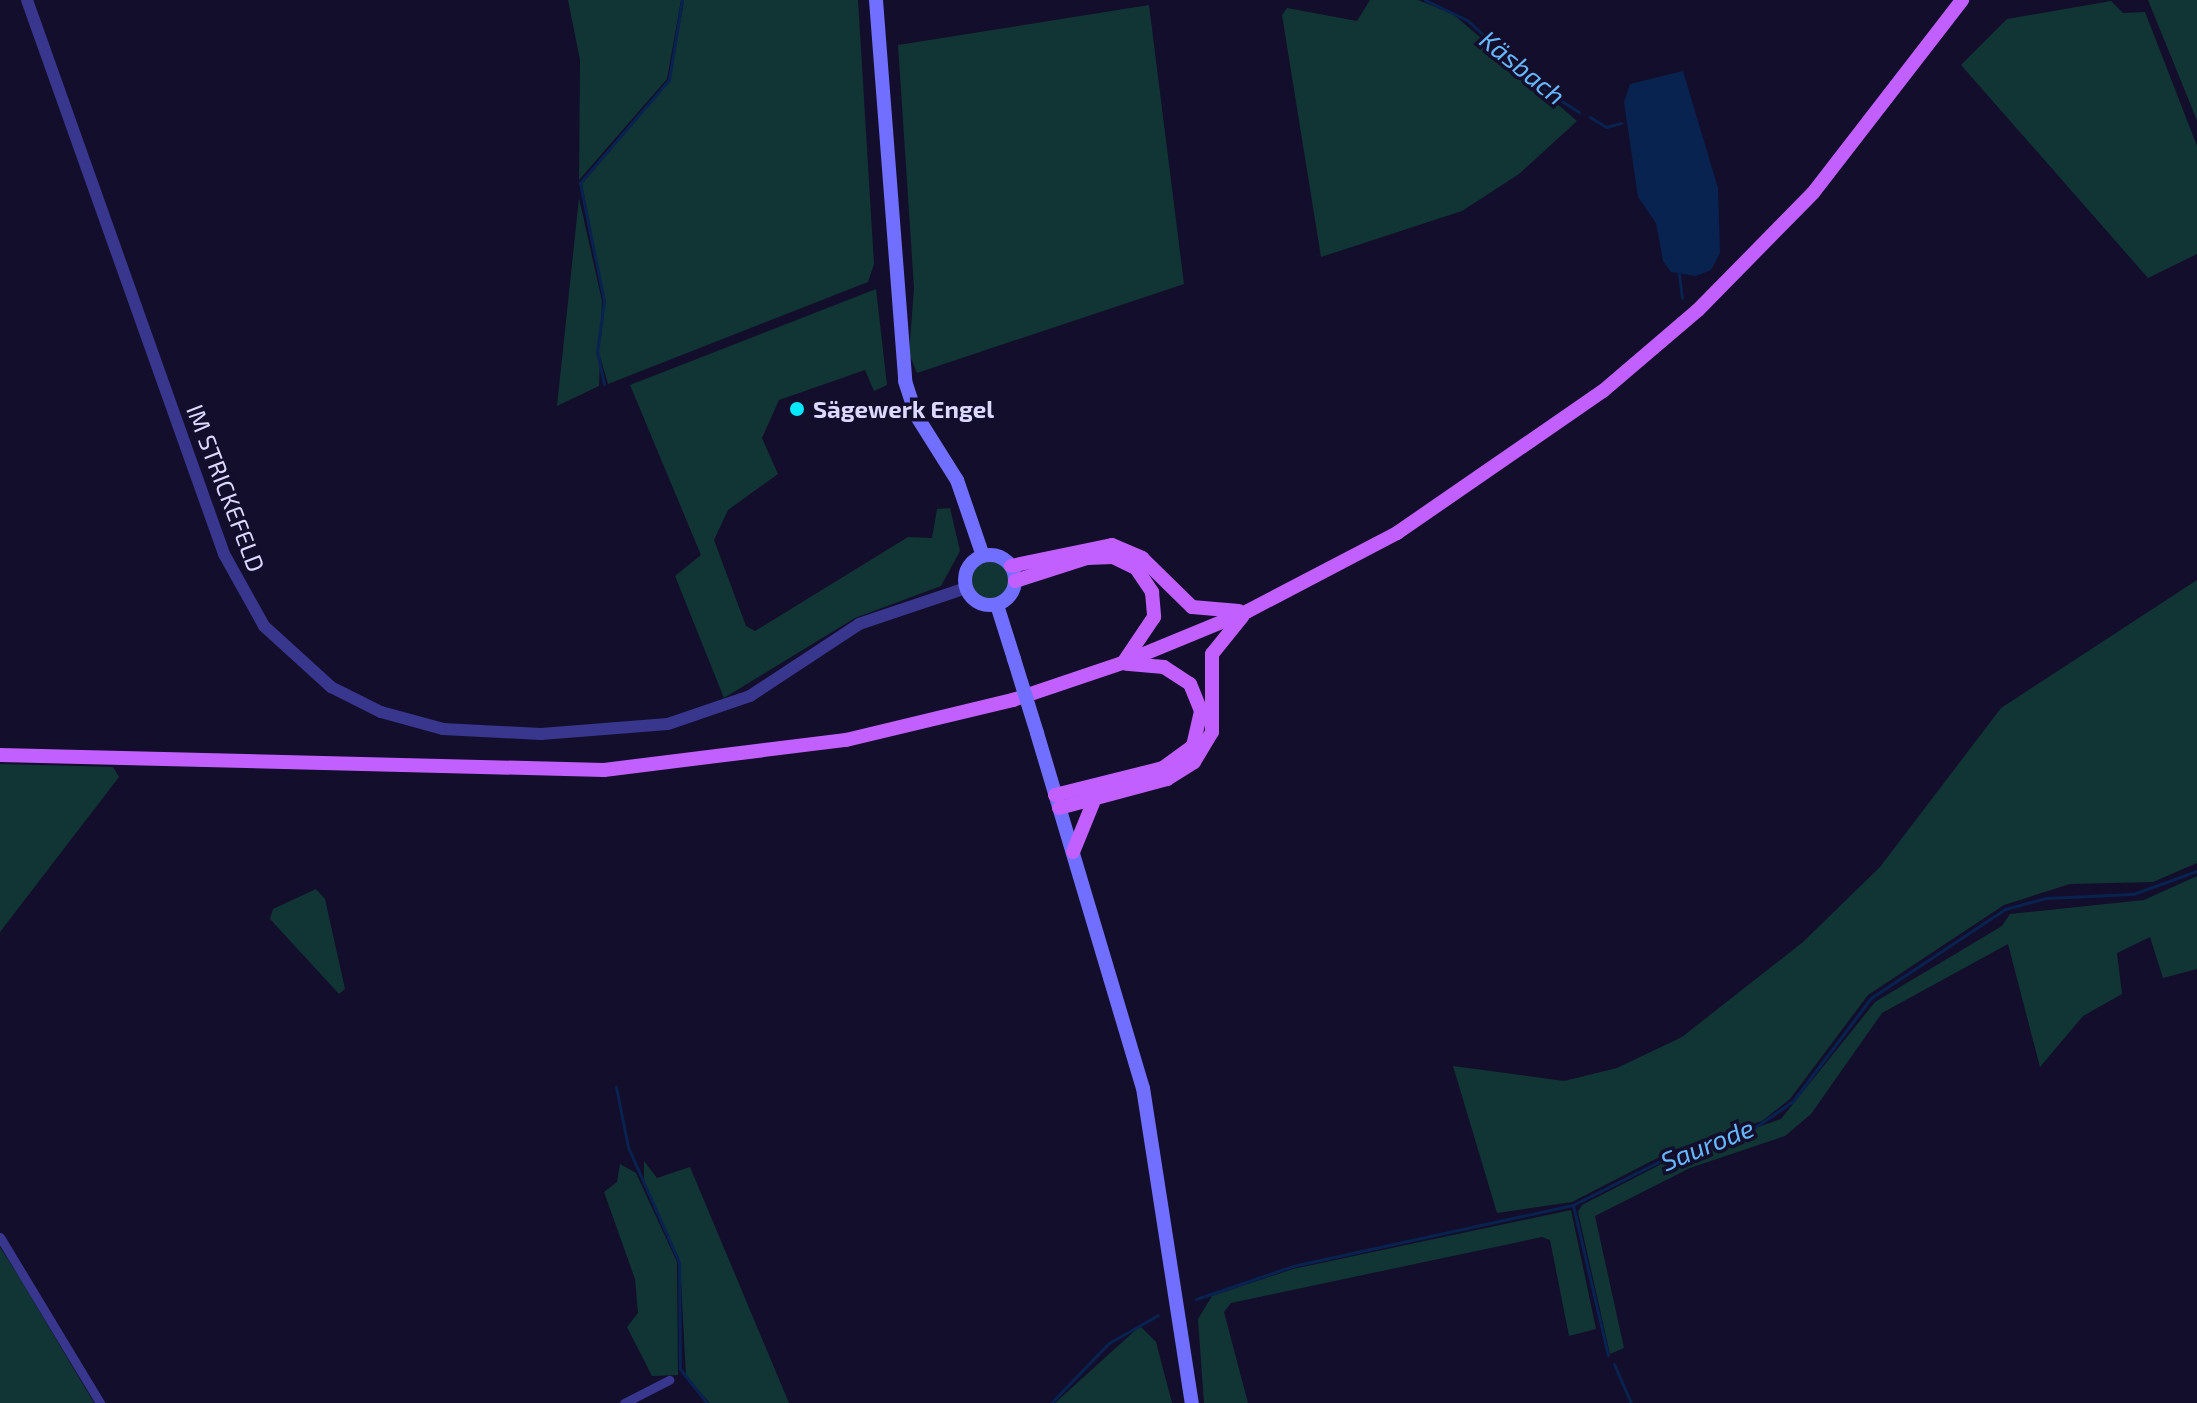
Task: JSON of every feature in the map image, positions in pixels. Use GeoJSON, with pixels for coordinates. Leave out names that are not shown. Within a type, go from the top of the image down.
{"type":"FeatureCollection","features":[{"type":"Feature","properties":{"kind":"main road"},"geometry":{"type":"LineString","coordinates":[[876,0],[905,381],[916,415],[957,480],[983,556]]}},
{"type":"Feature","properties":{"kind":"main road"},"geometry":{"type":"LineString","coordinates":[[0,755],[604,770],[846,740],[1013,700],[1122,663],[1248,611],[1469,489],[1635,365],[1813,193],[1962,0]]}},
{"type":"Feature","properties":{"kind":"main road"},"geometry":{"type":"LineString","coordinates":[[983,556],[1011,566],[1112,545],[1142,558],[1192,607],[1248,611]]}},
{"type":"Feature","properties":{"kind":"main road"},"geometry":{"type":"LineString","coordinates":[[983,556],[966,572],[966,588],[981,605],[997,605]]}},
{"type":"Feature","properties":{"kind":"main road"},"geometry":{"type":"LineString","coordinates":[[997,605],[1015,581],[1087,558],[1113,557],[1136,568],[1152,592],[1154,617],[1122,663]]}},
{"type":"Feature","properties":{"kind":"main road"},"geometry":{"type":"LineString","coordinates":[[1011,566],[1015,581]]}},
{"type":"Feature","properties":{"kind":"main road"},"geometry":{"type":"LineString","coordinates":[[997,605],[1150,1114],[1192,1403]]}},
{"type":"Feature","properties":{"kind":"main road"},"geometry":{"type":"LineString","coordinates":[[1057,801],[1093,803],[1177,775],[1202,753],[1214,719],[1212,654],[1248,611]]}},
{"type":"Feature","properties":{"kind":"main road"},"geometry":{"type":"LineString","coordinates":[[1057,801],[1163,768],[1193,746],[1201,711],[1190,684],[1164,667],[1122,663]]}},
{"type":"Feature","properties":{"kind":"main road"},"geometry":{"type":"LineString","coordinates":[[1073,852],[1093,803]]}},
{"type":"Feature","properties":{"kind":"street","name":"IM STRICKEFELD"},"geometry":{"type":"LineString","coordinates":[[27,0],[224,554],[264,626],[331,687],[397,718],[443,729],[541,734],[668,724],[750,696],[859,624],[966,588]]}},
{"type":"Feature","properties":{"kind":"street"},"geometry":{"type":"LineString","coordinates":[[0,1237],[100,1403]]}},
{"type":"Feature","properties":{"kind":"street"},"geometry":{"type":"LineString","coordinates":[[624,1403],[669,1380]]}},
{"type":"Feature","properties":{"kind":"green space"},"geometry":{"type":"Polygon","coordinates":[[[568,0],[681,0],[667,79],[579,180],[580,60],[568,0]]]}},
{"type":"Feature","properties":{"kind":"green space"},"geometry":{"type":"Polygon","coordinates":[[[684,0],[858,0],[874,264],[868,282],[608,384],[599,353],[605,301],[582,184],[670,80],[684,0]]]}},
{"type":"Feature","properties":{"kind":"green space"},"geometry":{"type":"Polygon","coordinates":[[[1370,0],[1418,0],[1453,14],[1577,121],[1519,174],[1462,211],[1321,257],[1282,15],[1287,8],[1357,21],[1370,0]]]}},
{"type":"Feature","properties":{"kind":"green space"},"geometry":{"type":"Polygon","coordinates":[[[2148,0],[2197,0],[2197,121],[2194,113],[2148,0]]]}},
{"type":"Feature","properties":{"kind":"green space"},"geometry":{"type":"Polygon","coordinates":[[[2111,1],[2123,13],[2145,12],[2197,146],[2197,254],[2148,278],[1961,65],[2007,19],[2111,1]]]}},
{"type":"Feature","properties":{"kind":"green space"},"geometry":{"type":"Polygon","coordinates":[[[1149,5],[1184,284],[917,373],[909,354],[914,288],[898,45],[1149,5]]]}},
{"type":"Feature","properties":{"kind":"green space"},"geometry":{"type":"Polygon","coordinates":[[[579,198],[602,301],[599,386],[557,406],[579,198]]]}},
{"type":"Feature","properties":{"kind":"green space"},"geometry":{"type":"Polygon","coordinates":[[[876,289],[887,385],[874,391],[865,370],[779,400],[762,438],[778,474],[728,510],[714,540],[746,626],[755,631],[908,537],[932,538],[937,509],[950,508],[960,551],[941,586],[855,618],[724,698],[675,576],[701,555],[630,385],[876,289]]]}},
{"type":"Feature","properties":{"kind":"green space"},"geometry":{"type":"Polygon","coordinates":[[[990,561],[1003,567],[1009,580],[1003,593],[990,599],[977,593],[971,580],[977,567],[990,561]]]}},
{"type":"Feature","properties":{"kind":"green space"},"geometry":{"type":"Polygon","coordinates":[[[2197,580],[2197,863],[2153,882],[2070,884],[2004,905],[1868,995],[1790,1099],[1762,1121],[1673,1150],[1572,1202],[1497,1213],[1453,1066],[1564,1081],[1617,1068],[1682,1037],[1803,942],[1880,867],[2001,708],[2197,580]]]}},
{"type":"Feature","properties":{"kind":"green space"},"geometry":{"type":"Polygon","coordinates":[[[0,764],[113,767],[119,777],[0,932],[0,764]]]}},
{"type":"Feature","properties":{"kind":"green space"},"geometry":{"type":"Polygon","coordinates":[[[2197,876],[2197,969],[2163,978],[2150,937],[2117,953],[2122,994],[2083,1016],[2040,1067],[2008,944],[1882,1013],[1811,1114],[1785,1136],[1690,1168],[1595,1216],[1624,1348],[1610,1354],[1578,1212],[1582,1205],[1675,1157],[1781,1119],[1875,1002],[2002,926],[2010,914],[2144,900],[2197,876]]]}},
{"type":"Feature","properties":{"kind":"green space"},"geometry":{"type":"Polygon","coordinates":[[[316,889],[325,899],[345,989],[339,994],[270,919],[273,909],[316,889]]]}},
{"type":"Feature","properties":{"kind":"green space"},"geometry":{"type":"Polygon","coordinates":[[[644,1161],[657,1178],[690,1167],[789,1403],[710,1403],[686,1376],[680,1262],[644,1181],[644,1161]]]}},
{"type":"Feature","properties":{"kind":"green space"},"geometry":{"type":"Polygon","coordinates":[[[620,1164],[636,1173],[677,1262],[678,1375],[652,1376],[627,1327],[638,1313],[635,1279],[604,1192],[617,1182],[620,1164]]]}},
{"type":"Feature","properties":{"kind":"green space"},"geometry":{"type":"Polygon","coordinates":[[[1571,1210],[1596,1329],[1569,1336],[1550,1240],[1542,1237],[1231,1303],[1224,1312],[1248,1403],[1204,1403],[1198,1319],[1212,1296],[1293,1269],[1571,1210]]]}},
{"type":"Feature","properties":{"kind":"green space"},"geometry":{"type":"Polygon","coordinates":[[[0,1247],[21,1280],[94,1403],[0,1403],[0,1247]]]}},
{"type":"Feature","properties":{"kind":"green space"},"geometry":{"type":"Polygon","coordinates":[[[1140,1326],[1156,1342],[1172,1403],[1055,1403],[1140,1326]]]}},
{"type":"Feature","properties":{"kind":"water"},"geometry":{"type":"Polygon","coordinates":[[[1683,71],[1718,188],[1720,253],[1711,270],[1696,276],[1671,272],[1663,261],[1656,223],[1638,197],[1624,102],[1630,84],[1683,71]]]}},
{"type":"Feature","properties":{"kind":"waterway"},"geometry":{"type":"LineString","coordinates":[[604,384],[597,352],[604,301],[580,183],[669,80],[682,0]]}},
{"type":"Feature","properties":{"kind":"waterway","name":"Käsbach"},"geometry":{"type":"LineString","coordinates":[[1425,0],[1467,20],[1543,89],[1579,112]]}},
{"type":"Feature","properties":{"kind":"waterway","name":"Käsbach"},"geometry":{"type":"LineString","coordinates":[[1590,117],[1606,127],[1621,123]]}},
{"type":"Feature","properties":{"kind":"waterway"},"geometry":{"type":"LineString","coordinates":[[1679,274],[1682,298]]}},
{"type":"Feature","properties":{"kind":"waterway","name":"Saurode"},"geometry":{"type":"LineString","coordinates":[[1196,1299],[1293,1266],[1573,1205],[1674,1154],[1747,1133],[1793,1101],[1871,998],[2005,909],[2046,898],[2133,894],[2197,871]]}},
{"type":"Feature","properties":{"kind":"waterway"},"geometry":{"type":"LineString","coordinates":[[616,1087],[628,1147],[679,1262],[680,1369],[707,1403]]}},
{"type":"Feature","properties":{"kind":"waterway"},"geometry":{"type":"LineString","coordinates":[[1573,1205],[1608,1355]]}},
{"type":"Feature","properties":{"kind":"waterway","name":"Saurode"},"geometry":{"type":"LineString","coordinates":[[1051,1403],[1109,1343],[1158,1315]]}},
{"type":"Feature","properties":{"kind":"waterway"},"geometry":{"type":"LineString","coordinates":[[1614,1364],[1631,1403]]}},
{"type":"Feature","properties":{"kind":"place","name":"Sägewerk Engel"},"geometry":{"type":"Point","coordinates":[797,409]}}]}
